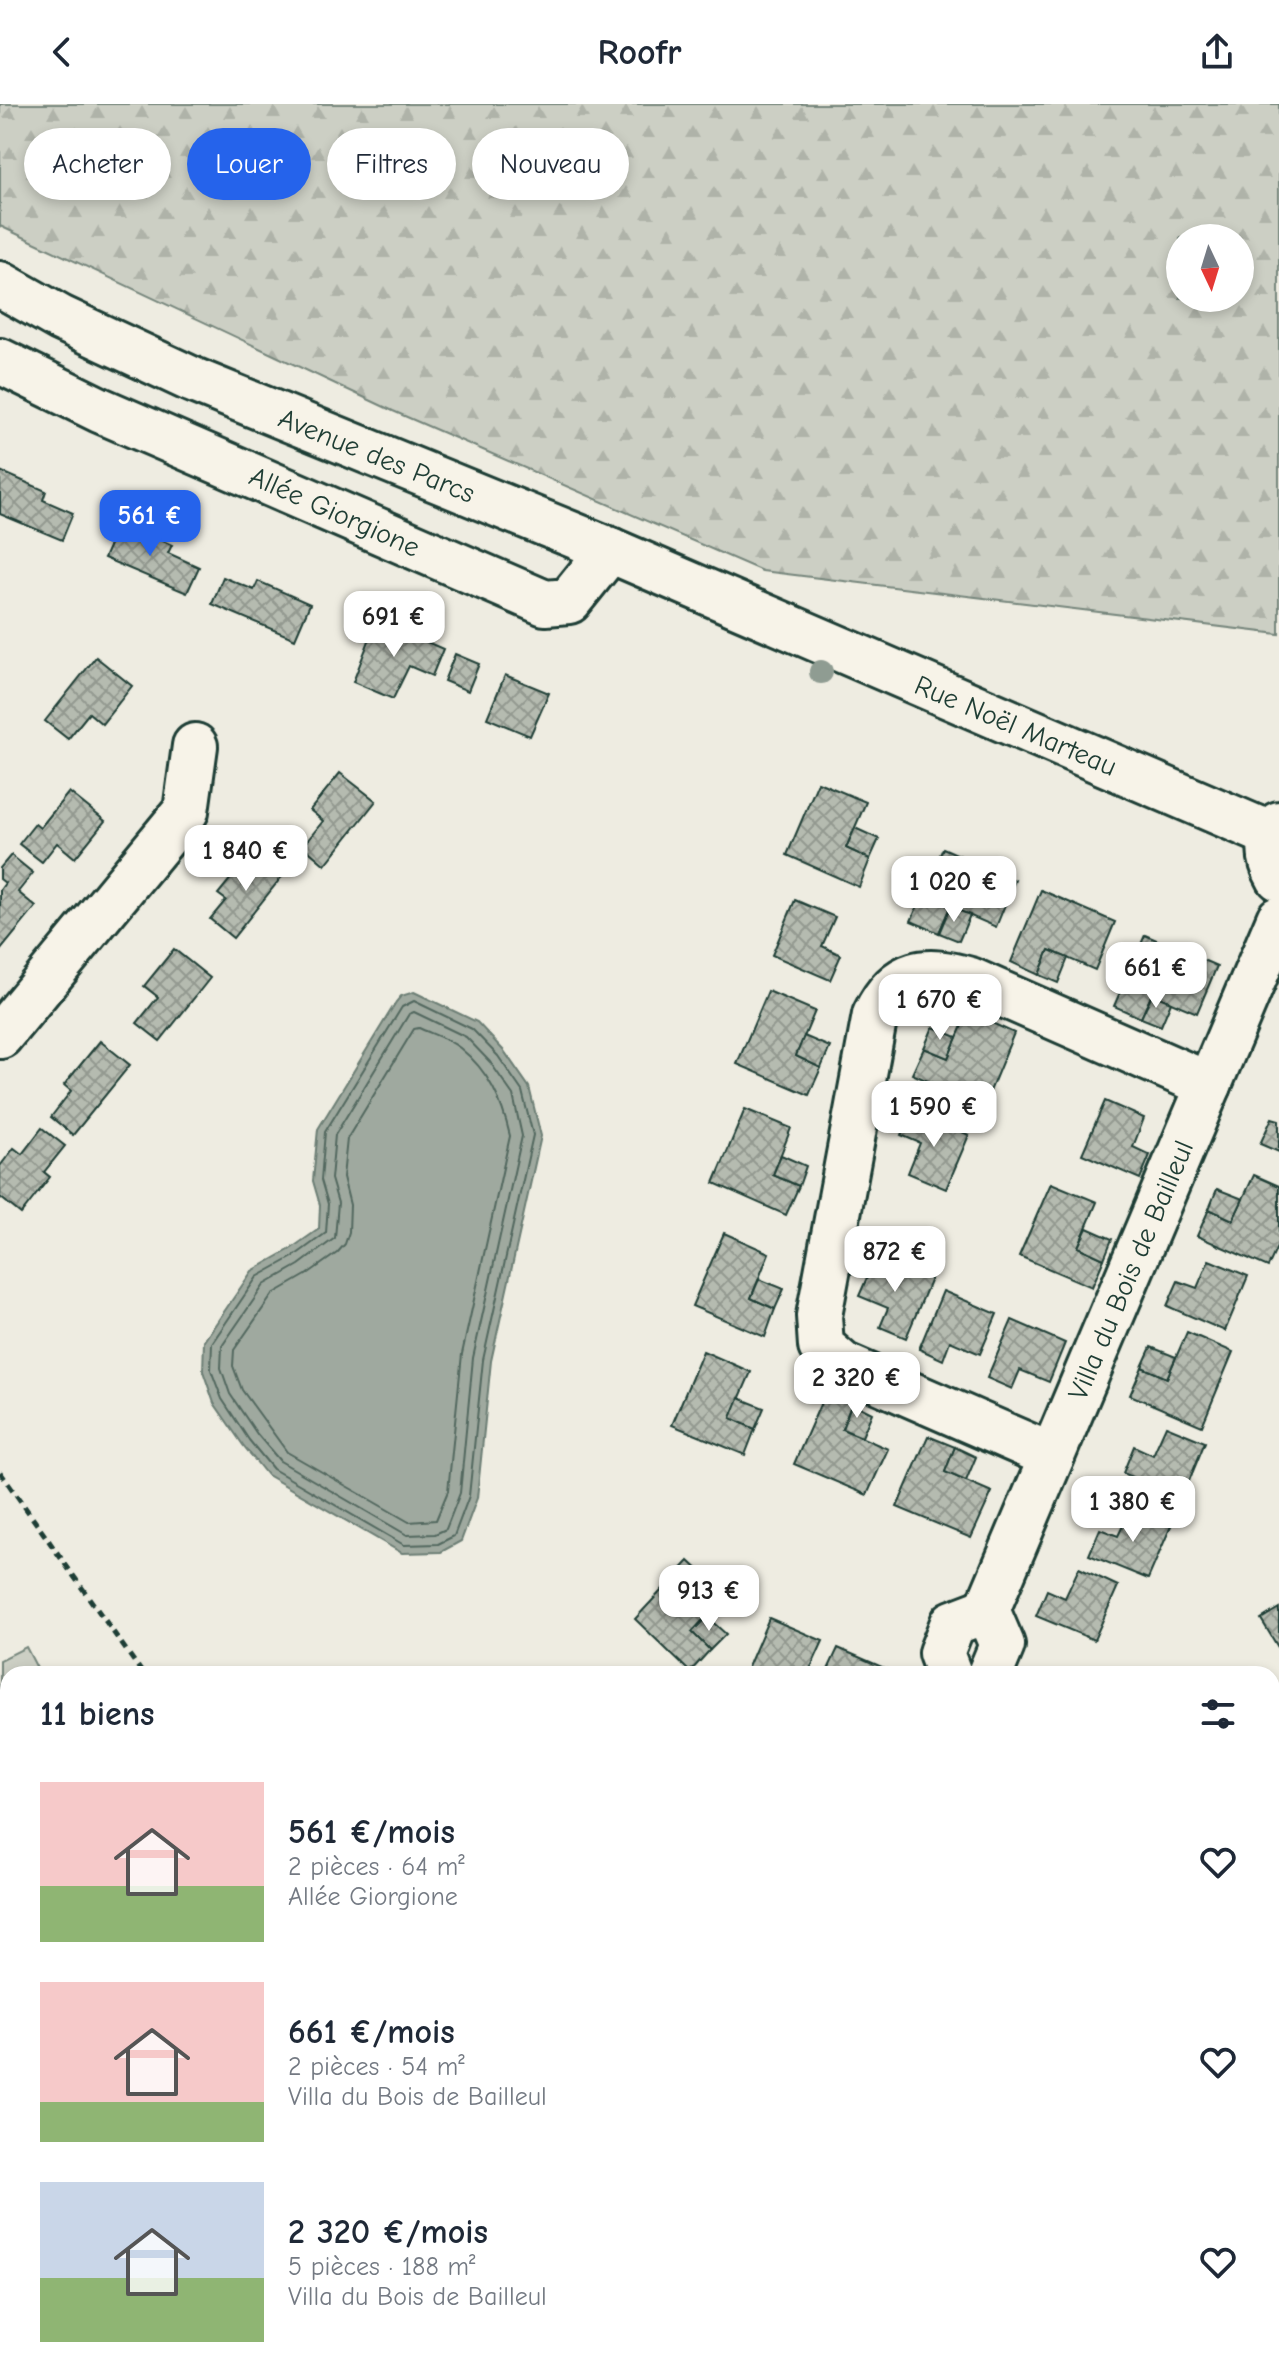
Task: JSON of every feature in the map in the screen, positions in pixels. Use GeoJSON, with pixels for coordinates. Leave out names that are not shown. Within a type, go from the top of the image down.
{"type":"FeatureCollection","features":[{"type":"Feature","properties":{"kind":"street","name":"Avenue des Parcs"},"geometry":{"type":"LineString","coordinates":[[0,284],[60,318],[193,380],[760,614]]}},
{"type":"Feature","properties":{"kind":"street","name":"Allée Giorgione"},"geometry":{"type":"LineString","coordinates":[[0,361],[100,410],[545,603],[569,601],[610,550]]}},
{"type":"Feature","properties":{"kind":"street","name":"Rue Noël Marteau"},"geometry":{"type":"LineString","coordinates":[[760,614],[1276,829]]}},
{"type":"Feature","properties":{"kind":"street"},"geometry":{"type":"LineString","coordinates":[[0,1036],[186,811],[195,746]]}},
{"type":"Feature","properties":{"kind":"street"},"geometry":{"type":"LineString","coordinates":[[1276,829],[1269,849],[1271,864],[1279,878]]}},
{"type":"Feature","properties":{"kind":"street","name":"Villa du Bois de Bailleul"},"geometry":{"type":"LineString","coordinates":[[987,1610],[1279,919]]}},
{"type":"Feature","properties":{"kind":"street"},"geometry":{"type":"LineString","coordinates":[[1052,1456],[843,1365],[821,1346],[819,1316],[875,1015],[885,994],[901,980],[921,972],[944,972],[970,980],[1209,1085]]}},
{"type":"Feature","properties":{"kind":"street"},"geometry":{"type":"LineString","coordinates":[[946,1666],[941,1653],[953,1623],[987,1610],[1002,1645],[993,1666]]}},
{"type":"Feature","properties":{"kind":"path"},"geometry":{"type":"LineString","coordinates":[[0,1472],[137,1666]]}},
{"type":"Feature","properties":{"kind":"green space"},"geometry":{"type":"Polygon","coordinates":[[[0,104],[1279,104],[1279,634],[762,571],[393,411],[0,226],[0,104]]]}},
{"type":"Feature","properties":{"kind":"green space"},"geometry":{"type":"Polygon","coordinates":[[[26,1647],[36,1666],[0,1666],[0,1660],[26,1647]]]}},
{"type":"Feature","properties":{"kind":"water"},"geometry":{"type":"Polygon","coordinates":[[[414,992],[477,1022],[504,1051],[529,1087],[541,1136],[491,1361],[477,1498],[461,1541],[441,1552],[402,1553],[267,1475],[214,1403],[203,1371],[204,1341],[252,1271],[319,1229],[320,1205],[313,1181],[318,1129],[396,1002],[401,996],[414,992]]]}},
{"type":"Feature","properties":{"kind":"building"},"geometry":{"type":"Polygon","coordinates":[[[0,471],[46,491],[43,500],[73,513],[62,540],[0,514],[0,471]]]}},
{"type":"Feature","properties":{"kind":"building"},"geometry":{"type":"Polygon","coordinates":[[[120,522],[172,545],[168,553],[199,567],[187,593],[104,558],[120,522]]]}},
{"type":"Feature","properties":{"kind":"building"},"geometry":{"type":"Polygon","coordinates":[[[223,577],[254,590],[258,581],[310,604],[295,639],[212,604],[223,577]]]}},
{"type":"Feature","properties":{"kind":"building"},"geometry":{"type":"Polygon","coordinates":[[[377,620],[443,649],[432,676],[409,666],[393,699],[353,682],[377,620]]]}},
{"type":"Feature","properties":{"kind":"building"},"geometry":{"type":"Polygon","coordinates":[[[455,654],[479,664],[468,691],[444,681],[455,654]]]}},
{"type":"Feature","properties":{"kind":"building"},"geometry":{"type":"Polygon","coordinates":[[[96,657],[132,686],[102,724],[89,713],[68,739],[45,721],[96,657]]]}},
{"type":"Feature","properties":{"kind":"building"},"geometry":{"type":"Polygon","coordinates":[[[505,675],[549,693],[530,736],[487,718],[505,675]]]}},
{"type":"Feature","properties":{"kind":"building"},"geometry":{"type":"Polygon","coordinates":[[[340,773],[376,801],[325,865],[303,846],[323,821],[310,810],[340,773]]]}},
{"type":"Feature","properties":{"kind":"building"},"geometry":{"type":"Polygon","coordinates":[[[818,782],[866,802],[846,848],[870,859],[859,887],[787,855],[818,782]]]}},
{"type":"Feature","properties":{"kind":"building"},"geometry":{"type":"Polygon","coordinates":[[[69,792],[105,821],[75,858],[57,843],[42,862],[19,844],[35,824],[40,828],[69,792]]]}},
{"type":"Feature","properties":{"kind":"building"},"geometry":{"type":"Polygon","coordinates":[[[855,828],[879,839],[870,859],[846,848],[855,828]]]}},
{"type":"Feature","properties":{"kind":"building"},"geometry":{"type":"Polygon","coordinates":[[[943,848],[1015,880],[996,927],[950,907],[939,933],[911,921],[943,848]]]}},
{"type":"Feature","properties":{"kind":"building"},"geometry":{"type":"Polygon","coordinates":[[[254,850],[284,874],[233,938],[210,919],[226,900],[218,894],[254,850]]]}},
{"type":"Feature","properties":{"kind":"building"},"geometry":{"type":"Polygon","coordinates":[[[11,855],[33,873],[18,892],[36,907],[0,951],[0,890],[5,883],[0,879],[0,868],[11,855]]]}},
{"type":"Feature","properties":{"kind":"building"},"geometry":{"type":"Polygon","coordinates":[[[1041,890],[1115,922],[1095,970],[1049,950],[1039,975],[1011,962],[1041,890]]]}},
{"type":"Feature","properties":{"kind":"building"},"geometry":{"type":"Polygon","coordinates":[[[795,900],[835,917],[822,946],[841,955],[830,980],[772,955],[795,900]]]}},
{"type":"Feature","properties":{"kind":"building"},"geometry":{"type":"Polygon","coordinates":[[[950,907],[970,915],[959,941],[939,933],[950,907]]]}},
{"type":"Feature","properties":{"kind":"building"},"geometry":{"type":"Polygon","coordinates":[[[1145,935],[1217,966],[1197,1013],[1152,994],[1141,1018],[1114,1006],[1145,935]]]}},
{"type":"Feature","properties":{"kind":"building"},"geometry":{"type":"Polygon","coordinates":[[[174,949],[210,978],[160,1041],[137,1023],[158,997],[144,986],[174,949]]]}},
{"type":"Feature","properties":{"kind":"building"},"geometry":{"type":"Polygon","coordinates":[[[1049,950],[1068,958],[1058,983],[1039,975],[1049,950]]]}},
{"type":"Feature","properties":{"kind":"building"},"geometry":{"type":"Polygon","coordinates":[[[768,991],[815,1011],[796,1056],[821,1068],[809,1095],[737,1064],[768,991]]]}},
{"type":"Feature","properties":{"kind":"building"},"geometry":{"type":"Polygon","coordinates":[[[1152,994],[1171,1002],[1161,1026],[1141,1018],[1152,994]]]}},
{"type":"Feature","properties":{"kind":"building"},"geometry":{"type":"Polygon","coordinates":[[[968,1012],[1014,1033],[984,1106],[912,1074],[924,1048],[948,1058],[968,1012]]]}},
{"type":"Feature","properties":{"kind":"building"},"geometry":{"type":"Polygon","coordinates":[[[933,1027],[957,1037],[948,1058],[924,1048],[933,1027]]]}},
{"type":"Feature","properties":{"kind":"building"},"geometry":{"type":"Polygon","coordinates":[[[804,1036],[830,1047],[821,1068],[796,1056],[804,1036]]]}},
{"type":"Feature","properties":{"kind":"building"},"geometry":{"type":"Polygon","coordinates":[[[100,1041],[130,1065],[73,1135],[51,1117],[71,1091],[64,1085],[100,1041]]]}},
{"type":"Feature","properties":{"kind":"building"},"geometry":{"type":"Polygon","coordinates":[[[1105,1101],[1144,1118],[1133,1147],[1150,1155],[1140,1179],[1082,1154],[1105,1101]]]}},
{"type":"Feature","properties":{"kind":"building"},"geometry":{"type":"Polygon","coordinates":[[[745,1109],[791,1128],[773,1175],[799,1186],[786,1215],[714,1183],[745,1109]]]}},
{"type":"Feature","properties":{"kind":"building"},"geometry":{"type":"Polygon","coordinates":[[[912,1110],[969,1135],[946,1189],[908,1173],[920,1143],[901,1135],[912,1110]]]}},
{"type":"Feature","properties":{"kind":"building"},"geometry":{"type":"Polygon","coordinates":[[[1272,1118],[1279,1120],[1279,1152],[1260,1144],[1272,1118]]]}},
{"type":"Feature","properties":{"kind":"building"},"geometry":{"type":"Polygon","coordinates":[[[42,1128],[65,1146],[44,1172],[50,1177],[21,1214],[0,1197],[0,1166],[14,1148],[22,1154],[42,1128]]]}},
{"type":"Feature","properties":{"kind":"building"},"geometry":{"type":"Polygon","coordinates":[[[781,1155],[806,1166],[799,1186],[773,1175],[781,1155]]]}},
{"type":"Feature","properties":{"kind":"building"},"geometry":{"type":"Polygon","coordinates":[[[1254,1175],[1279,1186],[1279,1243],[1268,1267],[1197,1236],[1209,1209],[1233,1220],[1254,1175]]]}},
{"type":"Feature","properties":{"kind":"building"},"geometry":{"type":"Polygon","coordinates":[[[1051,1183],[1097,1202],[1078,1247],[1104,1259],[1092,1287],[1019,1256],[1051,1183]]]}},
{"type":"Feature","properties":{"kind":"building"},"geometry":{"type":"Polygon","coordinates":[[[1217,1189],[1243,1199],[1233,1220],[1209,1209],[1217,1189]]]}},
{"type":"Feature","properties":{"kind":"building"},"geometry":{"type":"Polygon","coordinates":[[[1087,1228],[1112,1239],[1104,1259],[1078,1247],[1087,1228]]]}},
{"type":"Feature","properties":{"kind":"building"},"geometry":{"type":"Polygon","coordinates":[[[724,1233],[769,1253],[751,1298],[775,1309],[765,1337],[692,1306],[724,1233]]]}},
{"type":"Feature","properties":{"kind":"building"},"geometry":{"type":"Polygon","coordinates":[[[876,1257],[931,1279],[906,1338],[880,1327],[888,1308],[859,1296],[876,1257]]]}},
{"type":"Feature","properties":{"kind":"building"},"geometry":{"type":"Polygon","coordinates":[[[1209,1260],[1248,1276],[1225,1331],[1167,1306],[1178,1281],[1197,1288],[1209,1260]]]}},
{"type":"Feature","properties":{"kind":"building"},"geometry":{"type":"Polygon","coordinates":[[[759,1279],[784,1289],[775,1309],[751,1298],[759,1279]]]}},
{"type":"Feature","properties":{"kind":"building"},"geometry":{"type":"Polygon","coordinates":[[[943,1291],[997,1314],[980,1354],[950,1341],[943,1360],[919,1349],[943,1291]]]}},
{"type":"Feature","properties":{"kind":"building"},"geometry":{"type":"Polygon","coordinates":[[[1012,1320],[1065,1343],[1049,1382],[1020,1370],[1012,1389],[987,1378],[1012,1320]]]}},
{"type":"Feature","properties":{"kind":"building"},"geometry":{"type":"Polygon","coordinates":[[[1187,1332],[1233,1352],[1202,1426],[1130,1395],[1142,1367],[1167,1378],[1187,1332]]]}},
{"type":"Feature","properties":{"kind":"building"},"geometry":{"type":"Polygon","coordinates":[[[1151,1347],[1176,1357],[1167,1378],[1142,1367],[1151,1347]]]}},
{"type":"Feature","properties":{"kind":"building"},"geometry":{"type":"Polygon","coordinates":[[[703,1351],[751,1372],[731,1418],[755,1429],[745,1455],[672,1425],[703,1351]]]}},
{"type":"Feature","properties":{"kind":"building"},"geometry":{"type":"Polygon","coordinates":[[[826,1391],[852,1403],[842,1429],[888,1449],[867,1495],[794,1464],[826,1391]]]}},
{"type":"Feature","properties":{"kind":"building"},"geometry":{"type":"Polygon","coordinates":[[[739,1398],[764,1408],[755,1429],[731,1418],[739,1398]]]}},
{"type":"Feature","properties":{"kind":"building"},"geometry":{"type":"Polygon","coordinates":[[[852,1403],[872,1413],[862,1437],[842,1429],[852,1403]]]}},
{"type":"Feature","properties":{"kind":"building"},"geometry":{"type":"Polygon","coordinates":[[[1166,1426],[1205,1442],[1182,1498],[1123,1473],[1134,1446],[1153,1455],[1166,1426]]]}},
{"type":"Feature","properties":{"kind":"building"},"geometry":{"type":"Polygon","coordinates":[[[928,1436],[955,1447],[945,1472],[992,1492],[971,1538],[897,1507],[928,1436]]]}},
{"type":"Feature","properties":{"kind":"building"},"geometry":{"type":"Polygon","coordinates":[[[955,1447],[976,1457],[966,1481],[945,1472],[955,1447]]]}},
{"type":"Feature","properties":{"kind":"building"},"geometry":{"type":"Polygon","coordinates":[[[1131,1509],[1171,1526],[1148,1579],[1089,1555],[1100,1529],[1118,1536],[1131,1509]]]}},
{"type":"Feature","properties":{"kind":"building"},"geometry":{"type":"Polygon","coordinates":[[[689,1561],[726,1595],[692,1632],[710,1650],[695,1666],[684,1666],[635,1619],[689,1561]]]}},
{"type":"Feature","properties":{"kind":"building"},"geometry":{"type":"Polygon","coordinates":[[[1079,1568],[1118,1586],[1094,1640],[1036,1616],[1047,1590],[1065,1598],[1079,1568]]]}},
{"type":"Feature","properties":{"kind":"building"},"geometry":{"type":"Polygon","coordinates":[[[1279,1608],[1279,1649],[1261,1619],[1279,1608]]]}},
{"type":"Feature","properties":{"kind":"building"},"geometry":{"type":"Polygon","coordinates":[[[707,1617],[726,1634],[710,1650],[692,1632],[707,1617]]]}},
{"type":"Feature","properties":{"kind":"building"},"geometry":{"type":"Polygon","coordinates":[[[769,1618],[823,1641],[812,1666],[748,1666],[769,1618]]]}},
{"type":"Feature","properties":{"kind":"building"},"geometry":{"type":"Polygon","coordinates":[[[838,1648],[880,1666],[830,1666],[838,1648]]]}}]}
